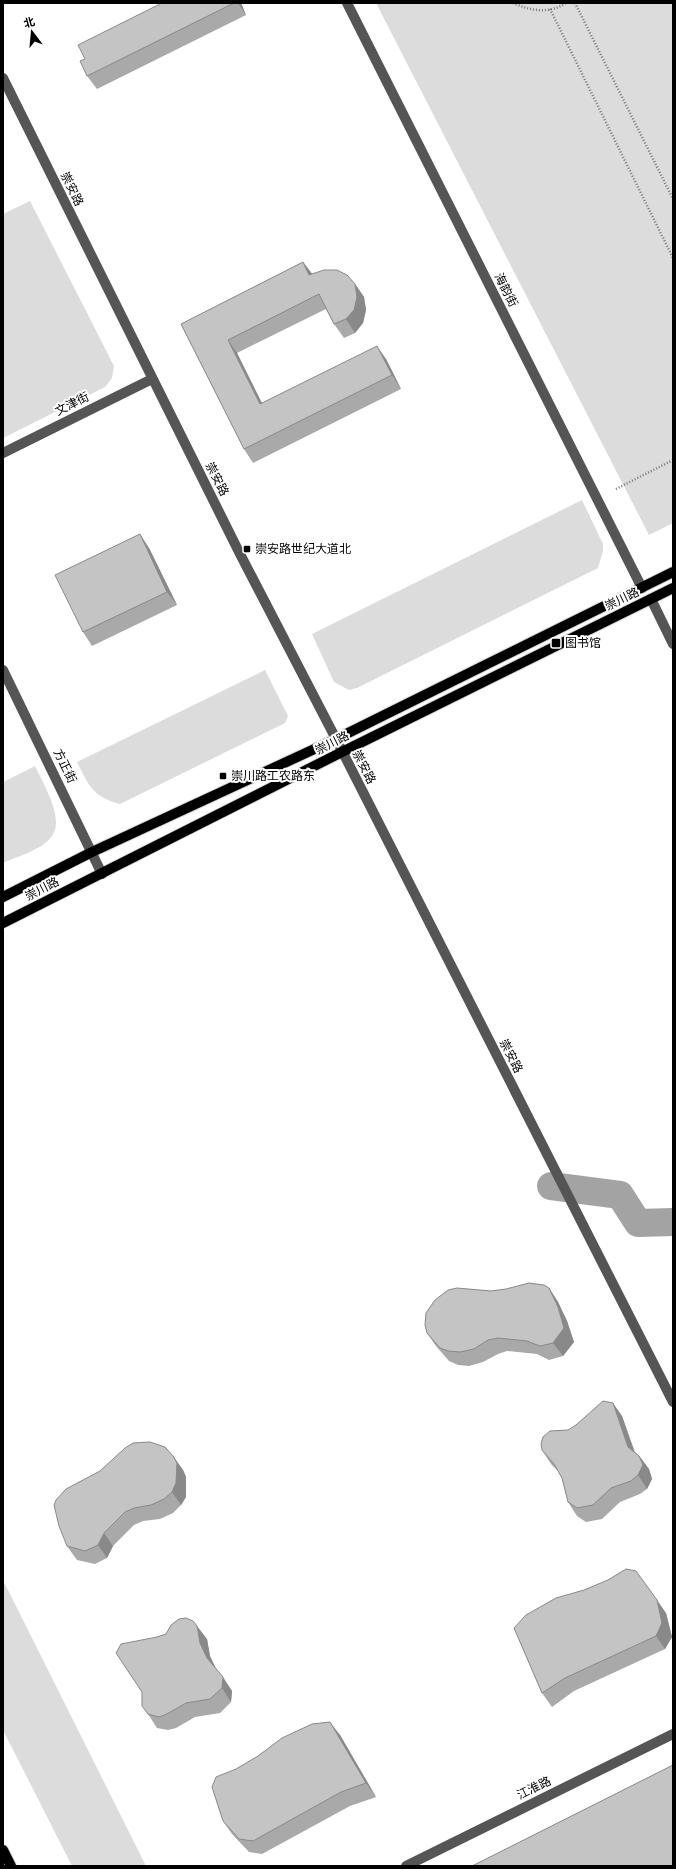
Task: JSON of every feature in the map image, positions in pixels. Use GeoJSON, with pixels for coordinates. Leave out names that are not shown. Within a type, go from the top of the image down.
{"type":"FeatureCollection","features":[{"type":"Feature","properties":{"kind":"main road","name":"崇川路"},"geometry":{"type":"LineString","coordinates":[[3,897],[92,852],[336,739],[673,572]]}},
{"type":"Feature","properties":{"kind":"main road","name":"崇川路"},"geometry":{"type":"LineString","coordinates":[[3,923],[342,752],[673,588]]}},
{"type":"Feature","properties":{"kind":"main road"},"geometry":{"type":"LineString","coordinates":[[3,1850],[11,1866]]}},
{"type":"Feature","properties":{"kind":"street","name":"海韵街"},"geometry":{"type":"LineString","coordinates":[[347,3],[642,588]]}},
{"type":"Feature","properties":{"kind":"street","name":"崇安路"},"geometry":{"type":"LineString","coordinates":[[3,78],[238,552],[336,739],[673,1402]]}},
{"type":"Feature","properties":{"kind":"street","name":"文津街"},"geometry":{"type":"LineString","coordinates":[[3,453],[152,379]]}},
{"type":"Feature","properties":{"kind":"street"},"geometry":{"type":"LineString","coordinates":[[651,599],[673,644]]}},
{"type":"Feature","properties":{"kind":"street","name":"方正街"},"geometry":{"type":"LineString","coordinates":[[3,670],[102,874]]}},
{"type":"Feature","properties":{"kind":"street","name":"江淮路"},"geometry":{"type":"LineString","coordinates":[[406,1866],[673,1734]]}},
{"type":"Feature","properties":{"kind":"path"},"geometry":{"type":"LineString","coordinates":[[514,3],[527,9],[544,11],[560,7],[566,3]]}},
{"type":"Feature","properties":{"kind":"path"},"geometry":{"type":"LineString","coordinates":[[575,3],[673,200]]}},
{"type":"Feature","properties":{"kind":"path"},"geometry":{"type":"LineString","coordinates":[[550,9],[673,258]]}},
{"type":"Feature","properties":{"kind":"path"},"geometry":{"type":"LineString","coordinates":[[616,489],[673,460]]}},
{"type":"Feature","properties":{"kind":"shaded area"},"geometry":{"type":"Polygon","coordinates":[[[376,3],[673,3],[673,523],[649,535],[376,3]]]}},
{"type":"Feature","properties":{"kind":"shaded area"},"geometry":{"type":"Polygon","coordinates":[[[30,201],[114,366],[112,378],[105,387],[3,438],[3,214],[30,201]]]}},
{"type":"Feature","properties":{"kind":"shaded area"},"geometry":{"type":"Polygon","coordinates":[[[582,500],[603,544],[603,551],[598,568],[357,688],[349,690],[334,682],[312,634],[582,500]]]}},
{"type":"Feature","properties":{"kind":"shaded area"},"geometry":{"type":"Polygon","coordinates":[[[265,670],[288,716],[285,723],[120,804],[98,794],[85,778],[77,762],[265,670]]]}},
{"type":"Feature","properties":{"kind":"shaded area"},"geometry":{"type":"Polygon","coordinates":[[[35,766],[51,801],[56,820],[55,829],[48,841],[36,849],[3,863],[3,782],[35,766]]]}},
{"type":"Feature","properties":{"kind":"shaded area"},"geometry":{"type":"Polygon","coordinates":[[[3,1580],[146,1866],[72,1866],[3,1730],[3,1580]]]}},
{"type":"Feature","properties":{"kind":"building"},"geometry":{"type":"Polygon","coordinates":[[[162,3],[234,3],[87,76],[80,61],[85,59],[78,45],[162,3]]]}},
{"type":"Feature","properties":{"kind":"building"},"geometry":{"type":"Polygon","coordinates":[[[303,262],[309,275],[324,270],[337,270],[347,275],[355,284],[357,297],[354,310],[346,319],[334,324],[319,294],[228,340],[260,404],[377,346],[392,375],[244,449],[181,324],[303,262]]]}},
{"type":"Feature","properties":{"kind":"building"},"geometry":{"type":"Polygon","coordinates":[[[140,534],[167,592],[83,632],[55,575],[140,534]]]}},
{"type":"Feature","properties":{"kind":"building"},"geometry":{"type":"Polygon","coordinates":[[[529,1283],[544,1285],[549,1288],[558,1307],[564,1328],[553,1343],[540,1346],[527,1341],[498,1338],[488,1340],[474,1349],[460,1352],[448,1351],[440,1348],[427,1333],[425,1325],[426,1313],[435,1300],[448,1290],[457,1288],[491,1291],[529,1283]]]}},
{"type":"Feature","properties":{"kind":"building"},"geometry":{"type":"Polygon","coordinates":[[[603,1401],[613,1403],[628,1447],[639,1456],[643,1465],[638,1475],[631,1481],[611,1488],[593,1505],[577,1508],[568,1502],[562,1478],[554,1464],[542,1450],[541,1444],[543,1437],[550,1431],[568,1430],[576,1425],[603,1401]]]}},
{"type":"Feature","properties":{"kind":"building"},"geometry":{"type":"Polygon","coordinates":[[[150,1442],[165,1447],[177,1463],[176,1483],[172,1492],[164,1499],[151,1505],[134,1508],[125,1512],[104,1533],[98,1545],[85,1551],[67,1546],[59,1526],[54,1505],[56,1500],[66,1489],[100,1471],[125,1448],[133,1443],[150,1442]]]}},
{"type":"Feature","properties":{"kind":"building"},"geometry":{"type":"Polygon","coordinates":[[[626,1569],[636,1571],[657,1600],[662,1623],[656,1636],[565,1678],[542,1693],[514,1628],[526,1615],[556,1598],[584,1590],[608,1580],[626,1569]]]}},
{"type":"Feature","properties":{"kind":"building"},"geometry":{"type":"Polygon","coordinates":[[[186,1618],[193,1621],[197,1626],[200,1643],[207,1658],[223,1677],[222,1688],[210,1699],[186,1703],[159,1717],[148,1714],[142,1706],[142,1692],[116,1653],[121,1644],[166,1634],[171,1625],[179,1619],[186,1618]]]}},
{"type":"Feature","properties":{"kind":"building"},"geometry":{"type":"Polygon","coordinates":[[[330,1722],[366,1783],[341,1792],[253,1841],[239,1839],[223,1821],[212,1787],[216,1777],[236,1769],[258,1756],[282,1738],[312,1724],[330,1722]]]}},
{"type":"Feature","properties":{"kind":"building"},"geometry":{"type":"Polygon","coordinates":[[[673,1765],[673,1866],[472,1866],[673,1765]]]}},
{"type":"Feature","properties":{"kind":"waterway"},"geometry":{"type":"LineString","coordinates":[[551,1186],[620,1195],[638,1223],[673,1222]]}},
{"type":"Feature","properties":{"kind":"place","name":"崇安路世纪大道北"},"geometry":{"type":"Point","coordinates":[247,549]}},
{"type":"Feature","properties":{"kind":"place","name":"图书馆"},"geometry":{"type":"Point","coordinates":[556,643]}},
{"type":"Feature","properties":{"kind":"place","name":"崇川路工农路东"},"geometry":{"type":"Point","coordinates":[223,776]}}]}
